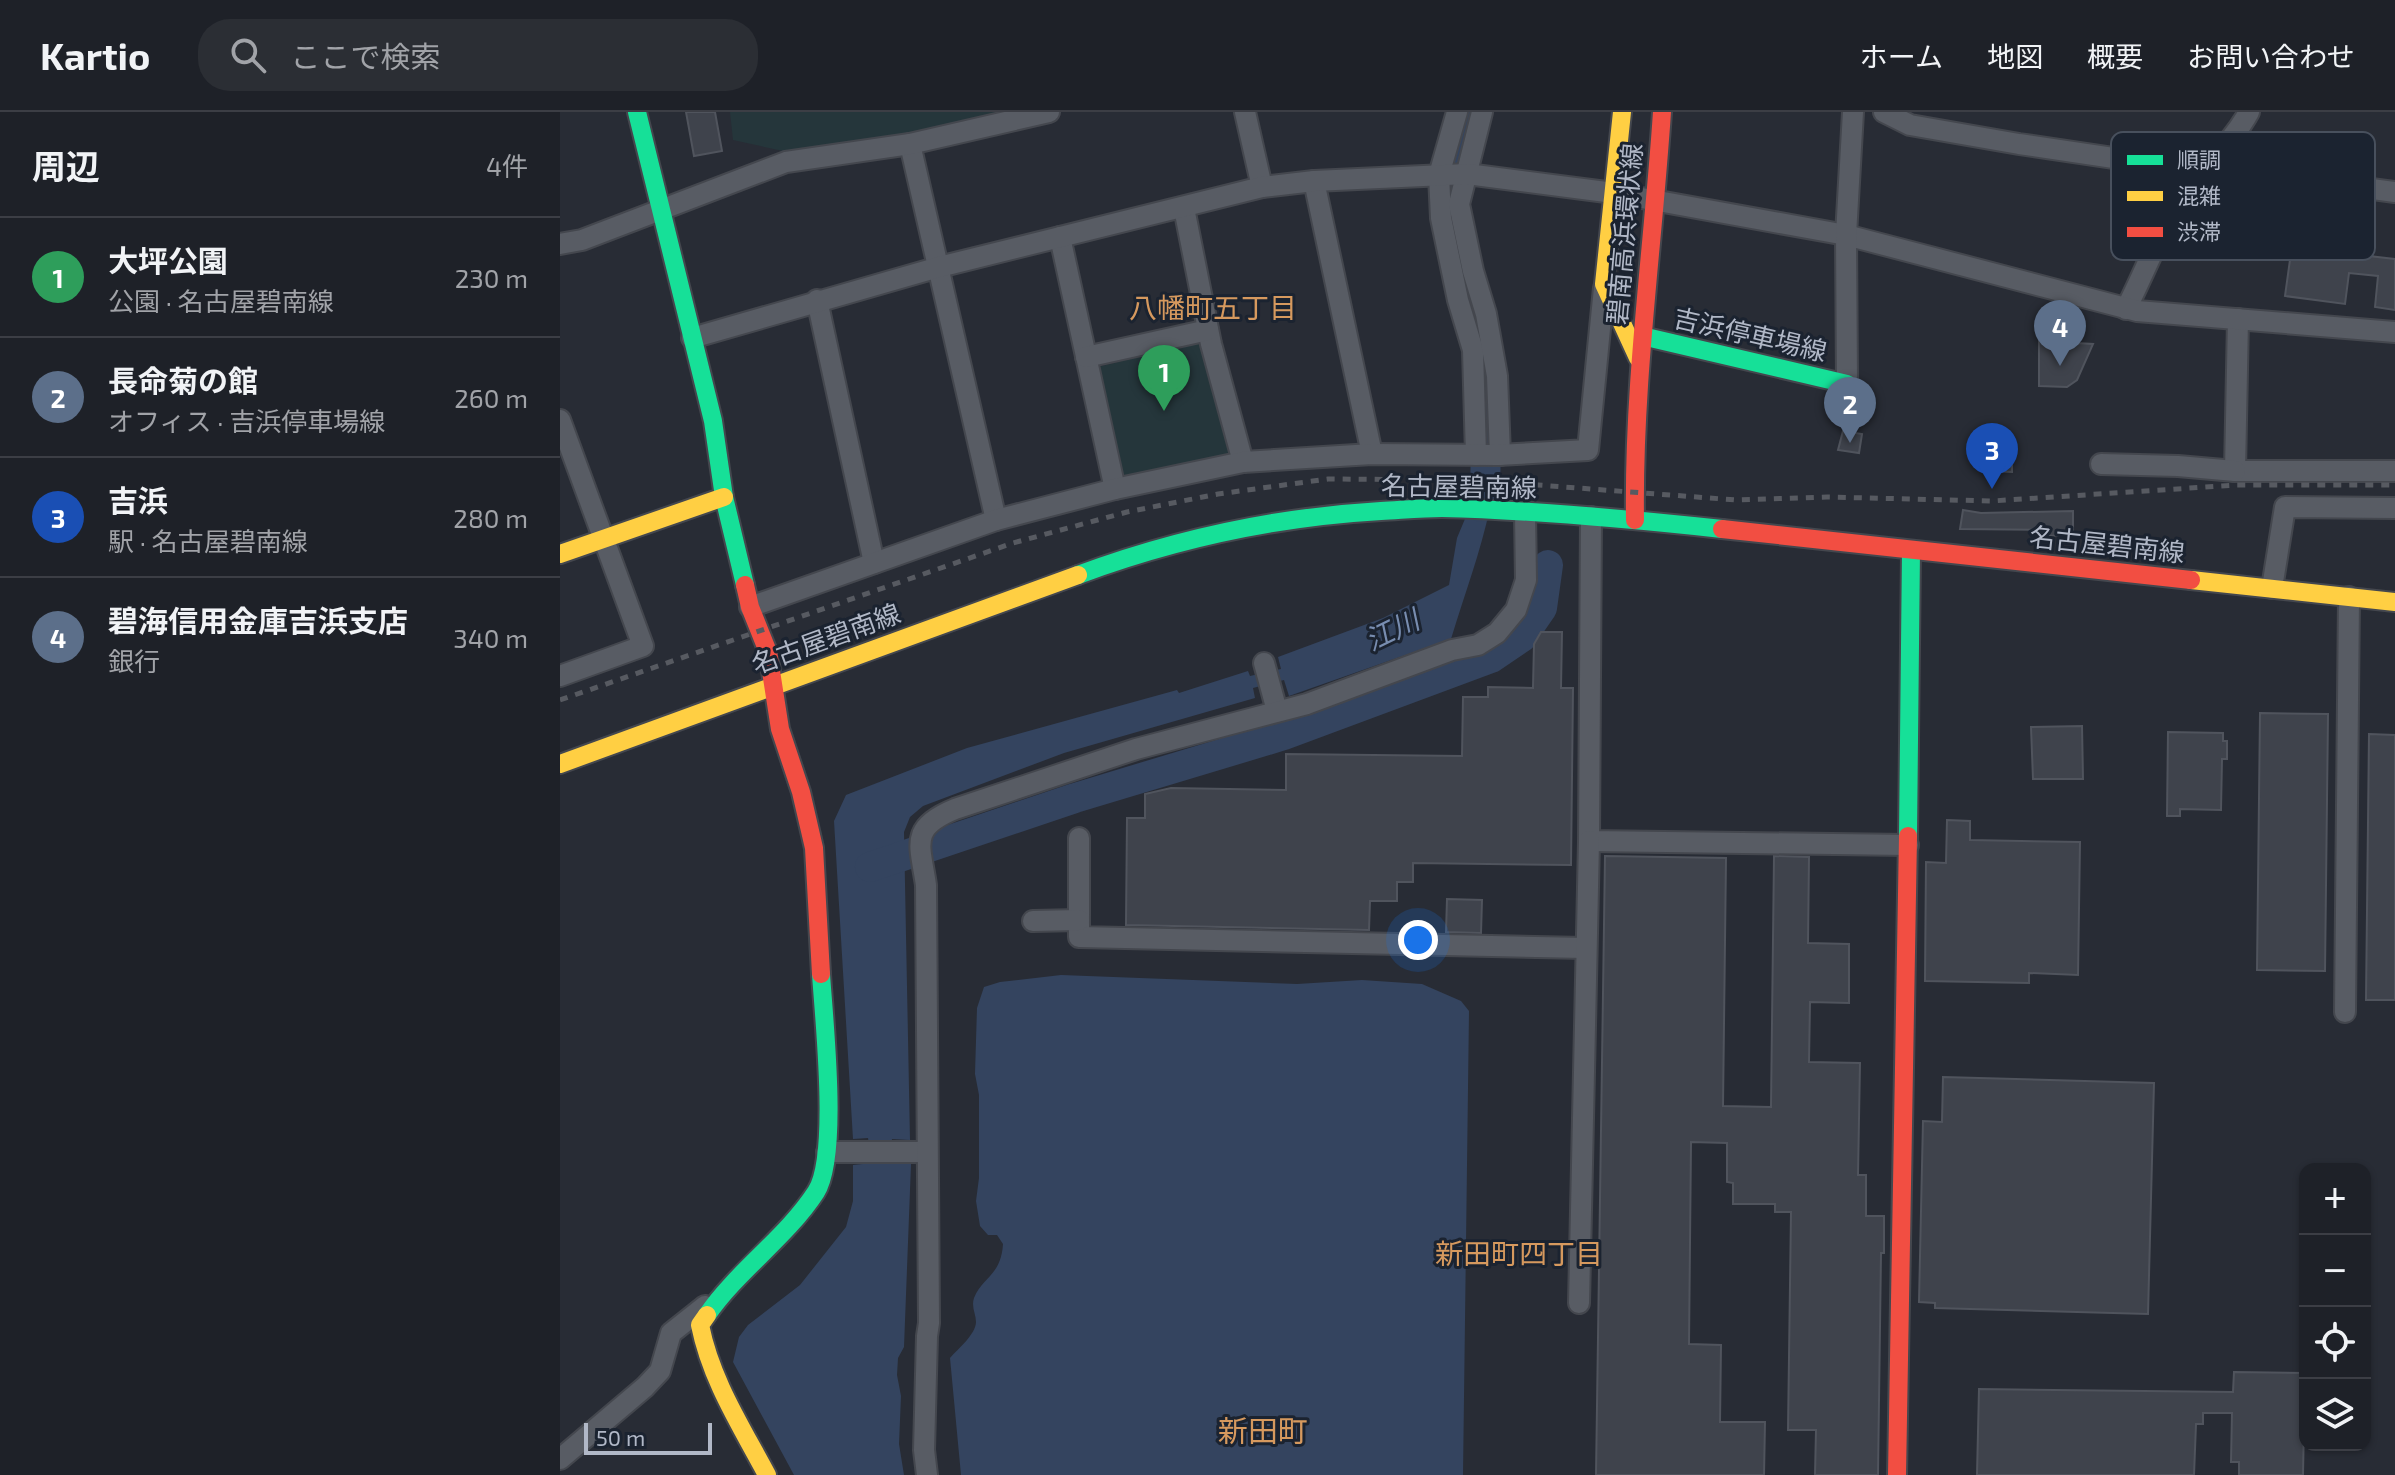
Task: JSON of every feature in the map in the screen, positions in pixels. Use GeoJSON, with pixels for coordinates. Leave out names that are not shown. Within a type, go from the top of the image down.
{"type":"FeatureCollection","features":[{"type":"Feature","properties":{"kind":"main road"},"geometry":{"type":"LineString","coordinates":[[637,112],[713,421],[724,497],[750,607],[768,652],[780,729],[801,792],[814,848],[828,1092],[836,1152],[818,1189],[797,1217],[723,1292],[700,1325],[703,1346],[713,1372],[767,1475]]}},
{"type":"Feature","properties":{"kind":"main road","name":"碧南高浜環状線"},"geometry":{"type":"LineString","coordinates":[[1622,112],[1604,284],[1639,360]]}},
{"type":"Feature","properties":{"kind":"main road","name":"碧南高浜環状線"},"geometry":{"type":"LineString","coordinates":[[1635,520],[1634,449],[1639,360],[1662,112]]}},
{"type":"Feature","properties":{"kind":"main road","name":"吉浜停車場線"},"geometry":{"type":"LineString","coordinates":[[1642,336],[1847,384]]}},
{"type":"Feature","properties":{"kind":"main road"},"geometry":{"type":"LineString","coordinates":[[560,554],[724,497]]}},
{"type":"Feature","properties":{"kind":"main road","name":"名古屋碧南線"},"geometry":{"type":"LineString","coordinates":[[560,764],[1141,552],[1269,523],[1353,513],[1440,508],[1635,520],[2395,602]]}},
{"type":"Feature","properties":{"kind":"main road"},"geometry":{"type":"LineString","coordinates":[[1897,1475],[1911,550]]}},
{"type":"Feature","properties":{"kind":"street"},"geometry":{"type":"LineString","coordinates":[[560,244],[582,240],[786,162],[910,144],[1049,112]]}},
{"type":"Feature","properties":{"kind":"street"},"geometry":{"type":"LineString","coordinates":[[1245,112],[1262,187]]}},
{"type":"Feature","properties":{"kind":"street"},"geometry":{"type":"LineString","coordinates":[[1457,112],[1440,175],[1441,218],[1458,300],[1473,350],[1488,455]]}},
{"type":"Feature","properties":{"kind":"street"},"geometry":{"type":"LineString","coordinates":[[1482,112],[1459,204],[1486,314],[1497,376],[1488,455]]}},
{"type":"Feature","properties":{"kind":"street"},"geometry":{"type":"LineString","coordinates":[[1847,384],[1846,235],[1853,112]]}},
{"type":"Feature","properties":{"kind":"street"},"geometry":{"type":"LineString","coordinates":[[1884,112],[1910,125],[2111,157]]}},
{"type":"Feature","properties":{"kind":"street"},"geometry":{"type":"LineString","coordinates":[[2239,132],[2249,112]]}},
{"type":"Feature","properties":{"kind":"street"},"geometry":{"type":"LineString","coordinates":[[910,144],[996,520]]}},
{"type":"Feature","properties":{"kind":"street"},"geometry":{"type":"LineString","coordinates":[[692,338],[939,267],[1262,187],[1314,181],[1466,174],[1614,193],[1846,235],[2126,309],[2395,332]]}},
{"type":"Feature","properties":{"kind":"street"},"geometry":{"type":"LineString","coordinates":[[1314,181],[1372,454]]}},
{"type":"Feature","properties":{"kind":"street"},"geometry":{"type":"LineString","coordinates":[[2375,189],[2395,192]]}},
{"type":"Feature","properties":{"kind":"street"},"geometry":{"type":"LineString","coordinates":[[1184,208],[1208,330],[1243,462]]}},
{"type":"Feature","properties":{"kind":"street"},"geometry":{"type":"LineString","coordinates":[[1060,237],[1115,489]]}},
{"type":"Feature","properties":{"kind":"street"},"geometry":{"type":"LineString","coordinates":[[2126,309],[2150,260]]}},
{"type":"Feature","properties":{"kind":"street"},"geometry":{"type":"LineString","coordinates":[[750,607],[996,520],[1115,489],[1243,462],[1372,454],[1488,455],[1588,450],[1604,284]]}},
{"type":"Feature","properties":{"kind":"street"},"geometry":{"type":"LineString","coordinates":[[817,300],[874,563]]}},
{"type":"Feature","properties":{"kind":"street"},"geometry":{"type":"LineString","coordinates":[[2235,471],[2238,319]]}},
{"type":"Feature","properties":{"kind":"street"},"geometry":{"type":"LineString","coordinates":[[1086,357],[1208,330]]}},
{"type":"Feature","properties":{"kind":"street"},"geometry":{"type":"LineString","coordinates":[[560,420],[643,646],[560,676]]}},
{"type":"Feature","properties":{"kind":"street"},"geometry":{"type":"LineString","coordinates":[[2101,464],[2235,471],[2395,471]]}},
{"type":"Feature","properties":{"kind":"street"},"geometry":{"type":"LineString","coordinates":[[2272,588],[2285,507],[2395,508]]}},
{"type":"Feature","properties":{"kind":"street"},"geometry":{"type":"LineString","coordinates":[[927,1475],[924,1450],[929,1323],[921,1152],[926,885],[920,838],[925,827],[955,809],[1136,749],[1307,704],[1452,650],[1478,645],[1497,633],[1516,610],[1526,580],[1524,513]]}},
{"type":"Feature","properties":{"kind":"street"},"geometry":{"type":"LineString","coordinates":[[1579,1303],[1589,841],[1591,517]]}},
{"type":"Feature","properties":{"kind":"street"},"geometry":{"type":"LineString","coordinates":[[2345,1012],[2349,597]]}},
{"type":"Feature","properties":{"kind":"street"},"geometry":{"type":"LineString","coordinates":[[1264,663],[1276,710]]}},
{"type":"Feature","properties":{"kind":"street"},"geometry":{"type":"LineString","coordinates":[[1079,838],[1079,937],[1585,948]]}},
{"type":"Feature","properties":{"kind":"street"},"geometry":{"type":"LineString","coordinates":[[1589,841],[1908,845]]}},
{"type":"Feature","properties":{"kind":"street"},"geometry":{"type":"LineString","coordinates":[[1033,921],[1079,920]]}},
{"type":"Feature","properties":{"kind":"street"},"geometry":{"type":"LineString","coordinates":[[836,1152],[921,1152]]}},
{"type":"Feature","properties":{"kind":"street"},"geometry":{"type":"LineString","coordinates":[[560,1459],[645,1387],[660,1371],[671,1333],[723,1292]]}},
{"type":"Feature","properties":{"kind":"shaded area"},"geometry":{"type":"Polygon","coordinates":[[[730,112],[1027,112],[909,134],[783,151],[733,140],[730,112]]]}},
{"type":"Feature","properties":{"kind":"shaded area"},"geometry":{"type":"Polygon","coordinates":[[[1204,341],[1231,455],[1124,477],[1098,367],[1204,341]]]}},
{"type":"Feature","properties":{"kind":"water"},"geometry":{"type":"Polygon","coordinates":[[[1481,469],[1496,470],[1493,492],[1478,555],[1451,639],[1289,696],[1284,680],[1253,688],[1255,698],[1064,753],[923,806],[910,817],[904,832],[910,1140],[892,1139],[889,1163],[911,1164],[904,1347],[898,1358],[897,1375],[901,1396],[899,1444],[904,1475],[794,1475],[733,1362],[739,1337],[748,1325],[800,1285],[846,1227],[853,1201],[853,1165],[872,1163],[868,1138],[853,1139],[834,821],[846,795],[967,748],[1177,690],[1179,693],[1248,671],[1250,676],[1281,669],[1278,657],[1383,618],[1449,585],[1457,538],[1475,495],[1481,469]]]}},
{"type":"Feature","properties":{"kind":"water"},"geometry":{"type":"Polygon","coordinates":[[[1061,975],[1297,984],[1362,980],[1422,984],[1461,1001],[1469,1011],[1463,1475],[961,1475],[950,1358],[975,1327],[974,1298],[999,1263],[1003,1244],[997,1235],[988,1235],[980,1226],[976,1201],[979,1178],[979,1095],[975,1074],[977,1008],[984,987],[1000,982],[1061,975]]]}},
{"type":"Feature","properties":{"kind":"building"},"geometry":{"type":"Polygon","coordinates":[[[686,112],[715,112],[722,151],[694,156],[686,112]]]}},
{"type":"Feature","properties":{"kind":"building"},"geometry":{"type":"Polygon","coordinates":[[[2375,257],[2395,259],[2395,310],[2375,307],[2378,276],[2349,273],[2345,304],[2285,296],[2290,260],[2375,260],[2375,257]]]}},
{"type":"Feature","properties":{"kind":"building"},"geometry":{"type":"Polygon","coordinates":[[[2039,341],[2093,344],[2077,380],[2067,387],[2039,386],[2039,341]]]}},
{"type":"Feature","properties":{"kind":"building"},"geometry":{"type":"Polygon","coordinates":[[[1843,431],[1862,434],[1859,453],[1838,450],[1843,431]]]}},
{"type":"Feature","properties":{"kind":"building"},"geometry":{"type":"Polygon","coordinates":[[[1988,458],[2012,458],[2012,472],[1987,471],[1988,458]]]}},
{"type":"Feature","properties":{"kind":"building"},"geometry":{"type":"Polygon","coordinates":[[[1963,510],[1981,513],[2073,511],[2073,535],[2045,536],[2045,530],[1960,529],[1963,510]]]}},
{"type":"Feature","properties":{"kind":"building"},"geometry":{"type":"Polygon","coordinates":[[[1541,632],[1562,632],[1561,688],[1573,688],[1571,865],[1413,863],[1413,882],[1397,882],[1397,901],[1370,901],[1369,930],[1126,925],[1127,818],[1145,818],[1145,794],[1171,788],[1286,790],[1286,754],[1462,756],[1463,697],[1488,697],[1488,687],[1533,688],[1534,644],[1541,632]]]}},
{"type":"Feature","properties":{"kind":"building"},"geometry":{"type":"Polygon","coordinates":[[[2260,713],[2328,714],[2325,971],[2257,970],[2260,713]]]}},
{"type":"Feature","properties":{"kind":"building"},"geometry":{"type":"Polygon","coordinates":[[[2082,726],[2083,779],[2033,779],[2031,727],[2082,726]]]}},
{"type":"Feature","properties":{"kind":"building"},"geometry":{"type":"Polygon","coordinates":[[[2168,732],[2223,733],[2223,741],[2227,741],[2227,759],[2222,759],[2221,810],[2180,809],[2180,816],[2167,816],[2168,732]]]}},
{"type":"Feature","properties":{"kind":"building"},"geometry":{"type":"Polygon","coordinates":[[[2369,734],[2395,735],[2395,1000],[2366,1000],[2369,734]]]}},
{"type":"Feature","properties":{"kind":"building"},"geometry":{"type":"Polygon","coordinates":[[[1947,820],[1970,821],[1970,840],[2080,842],[2078,975],[2029,973],[2029,983],[1925,981],[1926,862],[1946,863],[1947,820]]]}},
{"type":"Feature","properties":{"kind":"building"},"geometry":{"type":"Polygon","coordinates":[[[1605,856],[1726,858],[1723,1106],[1771,1107],[1774,856],[1809,857],[1808,943],[1849,944],[1849,1003],[1810,1002],[1809,1062],[1860,1063],[1858,1175],[1866,1175],[1866,1216],[1884,1216],[1878,1475],[1815,1475],[1816,1430],[1788,1430],[1791,1212],[1775,1212],[1775,1204],[1733,1204],[1733,1183],[1727,1182],[1727,1143],[1691,1142],[1689,1344],[1721,1345],[1720,1422],[1765,1422],[1764,1475],[1596,1475],[1605,856]]]}},
{"type":"Feature","properties":{"kind":"building"},"geometry":{"type":"Polygon","coordinates":[[[1447,899],[1482,900],[1481,933],[1446,932],[1447,899]]]}},
{"type":"Feature","properties":{"kind":"building"},"geometry":{"type":"Polygon","coordinates":[[[1943,1077],[2154,1083],[2148,1314],[1935,1308],[1935,1303],[1919,1302],[1923,1121],[1942,1122],[1943,1077]]]}},
{"type":"Feature","properties":{"kind":"building"},"geometry":{"type":"Polygon","coordinates":[[[2234,1372],[2299,1373],[2299,1451],[2303,1451],[2303,1475],[2239,1475],[2239,1462],[2231,1462],[2232,1413],[2203,1413],[2203,1424],[2196,1424],[2194,1475],[1977,1475],[1979,1389],[2233,1392],[2234,1372]]]}},
{"type":"Feature","properties":{"kind":"waterway","name":"江川"},"geometry":{"type":"LineString","coordinates":[[1467,112],[1451,182],[1449,212],[1482,348],[1486,442],[1485,494],[1481,507]]}},
{"type":"Feature","properties":{"kind":"waterway"},"geometry":{"type":"LineString","coordinates":[[870,867],[1075,798],[1284,735],[1491,658],[1522,637],[1542,608],[1548,565]]}},
{"type":"Feature","properties":{"kind":"railway"},"geometry":{"type":"LineString","coordinates":[[560,700],[1013,543],[1127,512],[1218,494],[1328,479],[1472,480],[1736,500],[1827,497],[1992,501],[2237,485],[2395,485]]}},
{"type":"Feature","properties":{"kind":"traffic: fast"},"geometry":{"type":"LineString","coordinates":[[637,112],[713,421],[724,497],[745,585]]}},
{"type":"Feature","properties":{"kind":"traffic: fast"},"geometry":{"type":"LineString","coordinates":[[1642,336],[1847,384]]}},
{"type":"Feature","properties":{"kind":"traffic: fast"},"geometry":{"type":"LineString","coordinates":[[1078,575],[1152,551],[1227,532],[1303,518],[1381,511],[1442,508],[1512,511],[1722,529]]}},
{"type":"Feature","properties":{"kind":"traffic: fast"},"geometry":{"type":"LineString","coordinates":[[1908,836],[1911,550]]}},
{"type":"Feature","properties":{"kind":"traffic: fast"},"geometry":{"type":"LineString","coordinates":[[707,1315],[733,1283],[804,1209],[816,1192],[823,1174],[827,1149],[828,1087],[821,974]]}},
{"type":"Feature","properties":{"kind":"traffic: slow"},"geometry":{"type":"LineString","coordinates":[[1622,112],[1604,284],[1638,358]]}},
{"type":"Feature","properties":{"kind":"traffic: slow"},"geometry":{"type":"LineString","coordinates":[[560,554],[724,497]]}},
{"type":"Feature","properties":{"kind":"traffic: slow"},"geometry":{"type":"LineString","coordinates":[[560,764],[1078,575]]}},
{"type":"Feature","properties":{"kind":"traffic: slow"},"geometry":{"type":"LineString","coordinates":[[2191,580],[2395,602]]}},
{"type":"Feature","properties":{"kind":"traffic: slow"},"geometry":{"type":"LineString","coordinates":[[707,1315],[700,1325],[711,1365],[767,1475]]}},
{"type":"Feature","properties":{"kind":"traffic: jam"},"geometry":{"type":"LineString","coordinates":[[1635,520],[1640,367],[1662,112]]}},
{"type":"Feature","properties":{"kind":"traffic: jam"},"geometry":{"type":"LineString","coordinates":[[1722,529],[2191,580]]}},
{"type":"Feature","properties":{"kind":"traffic: jam"},"geometry":{"type":"LineString","coordinates":[[745,585],[750,607],[768,652],[780,729],[801,792],[814,848],[821,974]]}},
{"type":"Feature","properties":{"kind":"traffic: jam"},"geometry":{"type":"LineString","coordinates":[[1897,1475],[1908,836]]}},
{"type":"Feature","properties":{"kind":"place","name":"碧海信用金庫吉浜支店"},"geometry":{"type":"Point","coordinates":[2060,366]}},
{"type":"Feature","properties":{"kind":"place","name":"大坪公園"},"geometry":{"type":"Point","coordinates":[1164,411]}},
{"type":"Feature","properties":{"kind":"place","name":"長命菊の館"},"geometry":{"type":"Point","coordinates":[1850,443]}},
{"type":"Feature","properties":{"kind":"place","name":"吉浜"},"geometry":{"type":"Point","coordinates":[1992,489]}},
{"type":"Feature","properties":{"kind":"district","name":"八幡町五丁目"},"geometry":{"type":"Point","coordinates":[1213,308]}},
{"type":"Feature","properties":{"kind":"district","name":"新田町四丁目"},"geometry":{"type":"Point","coordinates":[1519,1254]}},
{"type":"Feature","properties":{"kind":"district","name":"新田町"},"geometry":{"type":"Point","coordinates":[1263,1432]}}]}
